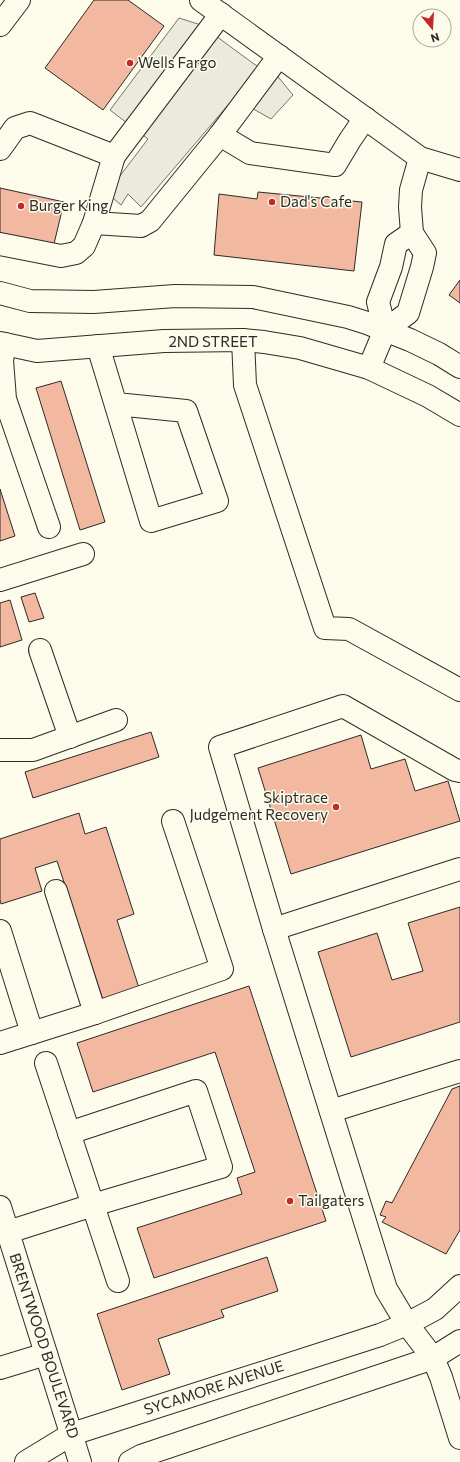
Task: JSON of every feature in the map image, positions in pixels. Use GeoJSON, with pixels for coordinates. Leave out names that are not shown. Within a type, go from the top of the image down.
{"type":"FeatureCollection","features":[{"type":"Feature","properties":{"kind":"street"},"geometry":{"type":"LineString","coordinates":[[0,25],[19,0]]}},
{"type":"Feature","properties":{"kind":"street"},"geometry":{"type":"LineString","coordinates":[[0,244],[62,256],[76,253],[84,246],[94,223],[114,156],[212,5],[279,56],[420,158],[460,170]]}},
{"type":"Feature","properties":{"kind":"street"},"geometry":{"type":"LineString","coordinates":[[94,223],[141,226],[150,221],[220,135],[279,56]]}},
{"type":"Feature","properties":{"kind":"street"},"geometry":{"type":"LineString","coordinates":[[220,135],[250,153],[336,164],[365,118]]}},
{"type":"Feature","properties":{"kind":"street"},"geometry":{"type":"LineString","coordinates":[[0,149],[15,128],[30,123],[114,156]]}},
{"type":"Feature","properties":{"kind":"street"},"geometry":{"type":"LineString","coordinates":[[369,368],[385,330],[408,313],[422,267],[424,253],[412,233],[410,207],[411,190],[420,158]]}},
{"type":"Feature","properties":{"kind":"street"},"geometry":{"type":"LineString","coordinates":[[385,330],[378,302],[391,267],[396,244],[412,233]]}},
{"type":"Feature","properties":{"kind":"street"},"geometry":{"type":"LineString","coordinates":[[0,293],[30,301],[94,302],[176,296],[253,297],[348,318],[385,330],[439,354],[460,367]]}},
{"type":"Feature","properties":{"kind":"street"},"geometry":{"type":"LineString","coordinates":[[243,340],[245,385],[324,628],[349,629],[460,690]]}},
{"type":"Feature","properties":{"kind":"street","name":"2ND STREET"},"geometry":{"type":"LineString","coordinates":[[3,344],[37,351],[164,341],[243,340],[300,348],[369,368],[428,396],[460,416]]}},
{"type":"Feature","properties":{"kind":"street"},"geometry":{"type":"LineString","coordinates":[[3,344],[3,407],[49,527]]}},
{"type":"Feature","properties":{"kind":"street"},"geometry":{"type":"LineString","coordinates":[[98,346],[151,521],[217,501],[186,411],[116,404]]}},
{"type":"Feature","properties":{"kind":"street"},"geometry":{"type":"LineString","coordinates":[[0,580],[83,554]]}},
{"type":"Feature","properties":{"kind":"street"},"geometry":{"type":"LineString","coordinates":[[40,650],[70,737]]}},
{"type":"Feature","properties":{"kind":"street"},"geometry":{"type":"LineString","coordinates":[[460,770],[455,770],[343,706],[220,747],[274,929],[386,1289],[406,1324],[433,1358],[441,1377],[460,1438]]}},
{"type":"Feature","properties":{"kind":"street"},"geometry":{"type":"LineString","coordinates":[[0,750],[33,750],[116,720]]}},
{"type":"Feature","properties":{"kind":"street"},"geometry":{"type":"LineString","coordinates":[[0,1043],[95,1013],[222,969],[173,820]]}},
{"type":"Feature","properties":{"kind":"street"},"geometry":{"type":"LineString","coordinates":[[274,929],[460,869]]}},
{"type":"Feature","properties":{"kind":"street"},"geometry":{"type":"LineString","coordinates":[[56,891],[95,1013]]}},
{"type":"Feature","properties":{"kind":"street"},"geometry":{"type":"LineString","coordinates":[[0,931],[32,1033]]}},
{"type":"Feature","properties":{"kind":"street"},"geometry":{"type":"LineString","coordinates":[[46,1063],[118,1281]]}},
{"type":"Feature","properties":{"kind":"street"},"geometry":{"type":"LineString","coordinates":[[331,1111],[460,1071]]}},
{"type":"Feature","properties":{"kind":"street"},"geometry":{"type":"LineString","coordinates":[[8,1232],[221,1167],[196,1091],[69,1133]]}},
{"type":"Feature","properties":{"kind":"street","name":"BRENTWOOD BOULEVARD"},"geometry":{"type":"LineString","coordinates":[[0,1207],[80,1462]]}},
{"type":"Feature","properties":{"kind":"street","name":"SYCAMORE AVENUE"},"geometry":{"type":"LineString","coordinates":[[26,1462],[72,1434],[372,1337],[406,1324],[435,1309],[460,1286]]}},
{"type":"Feature","properties":{"kind":"street"},"geometry":{"type":"LineString","coordinates":[[130,1462],[141,1456],[433,1358],[460,1341]]}},
{"type":"Feature","properties":{"kind":"street"},"geometry":{"type":"LineString","coordinates":[[0,1368],[46,1354]]}},
{"type":"Feature","properties":{"kind":"shaded area"},"geometry":{"type":"Polygon","coordinates":[[[179,18],[201,25],[254,64],[279,78],[293,95],[271,119],[234,98],[141,207],[128,194],[121,205],[107,193],[148,139],[110,110],[179,18]]]}},
{"type":"Feature","properties":{"kind":"building"},"geometry":{"type":"Polygon","coordinates":[[[94,0],[128,0],[164,26],[103,110],[45,68],[94,0]]]}},
{"type":"Feature","properties":{"kind":"building"},"geometry":{"type":"Polygon","coordinates":[[[0,188],[64,202],[53,248],[0,237],[0,188]]]}},
{"type":"Feature","properties":{"kind":"building"},"geometry":{"type":"Polygon","coordinates":[[[258,192],[362,202],[354,271],[214,255],[219,194],[257,199],[258,192]]]}},
{"type":"Feature","properties":{"kind":"building"},"geometry":{"type":"Polygon","coordinates":[[[460,280],[460,303],[449,295],[460,280]]]}},
{"type":"Feature","properties":{"kind":"building"},"geometry":{"type":"Polygon","coordinates":[[[61,381],[105,522],[80,530],[36,388],[61,381]]]}},
{"type":"Feature","properties":{"kind":"building"},"geometry":{"type":"Polygon","coordinates":[[[0,489],[15,536],[0,541],[0,489]]]}},
{"type":"Feature","properties":{"kind":"building"},"geometry":{"type":"Polygon","coordinates":[[[35,593],[44,618],[29,622],[21,597],[35,593]]]}},
{"type":"Feature","properties":{"kind":"building"},"geometry":{"type":"Polygon","coordinates":[[[10,600],[22,640],[0,647],[0,603],[10,600]]]}},
{"type":"Feature","properties":{"kind":"building"},"geometry":{"type":"Polygon","coordinates":[[[151,732],[159,757],[33,798],[25,772],[151,732]]]}},
{"type":"Feature","properties":{"kind":"building"},"geometry":{"type":"Polygon","coordinates":[[[361,735],[371,769],[405,759],[415,791],[448,781],[460,821],[291,874],[258,768],[361,735]]]}},
{"type":"Feature","properties":{"kind":"building"},"geometry":{"type":"Polygon","coordinates":[[[79,813],[85,834],[106,827],[134,914],[117,920],[139,988],[103,1000],[57,861],[35,868],[42,891],[1,904],[0,900],[0,839],[79,813]]]}},
{"type":"Feature","properties":{"kind":"building"},"geometry":{"type":"Polygon","coordinates":[[[460,907],[460,1022],[351,1057],[318,952],[377,933],[392,980],[423,971],[408,923],[460,907]]]}},
{"type":"Feature","properties":{"kind":"building"},"geometry":{"type":"Polygon","coordinates":[[[249,986],[326,1221],[154,1278],[137,1228],[242,1194],[237,1178],[255,1172],[215,1052],[93,1092],[77,1043],[249,986]]]}},
{"type":"Feature","properties":{"kind":"building"},"geometry":{"type":"Polygon","coordinates":[[[460,1086],[460,1230],[446,1254],[382,1222],[386,1217],[380,1215],[386,1201],[392,1203],[452,1089],[460,1086]]]}},
{"type":"Feature","properties":{"kind":"building"},"geometry":{"type":"Polygon","coordinates":[[[267,1257],[278,1291],[221,1310],[224,1317],[158,1339],[170,1374],[122,1390],[97,1314],[267,1257]]]}},
{"type":"Feature","properties":{"kind":"place","name":"Wells Fargo"},"geometry":{"type":"Point","coordinates":[130,63]}},
{"type":"Feature","properties":{"kind":"place","name":"Dad's Cafe"},"geometry":{"type":"Point","coordinates":[272,202]}},
{"type":"Feature","properties":{"kind":"place","name":"Burger King"},"geometry":{"type":"Point","coordinates":[21,206]}},
{"type":"Feature","properties":{"kind":"place","name":"Skiptrace Judgement Recovery"},"geometry":{"type":"Point","coordinates":[336,807]}},
{"type":"Feature","properties":{"kind":"place","name":"Tailgaters"},"geometry":{"type":"Point","coordinates":[290,1201]}}]}
